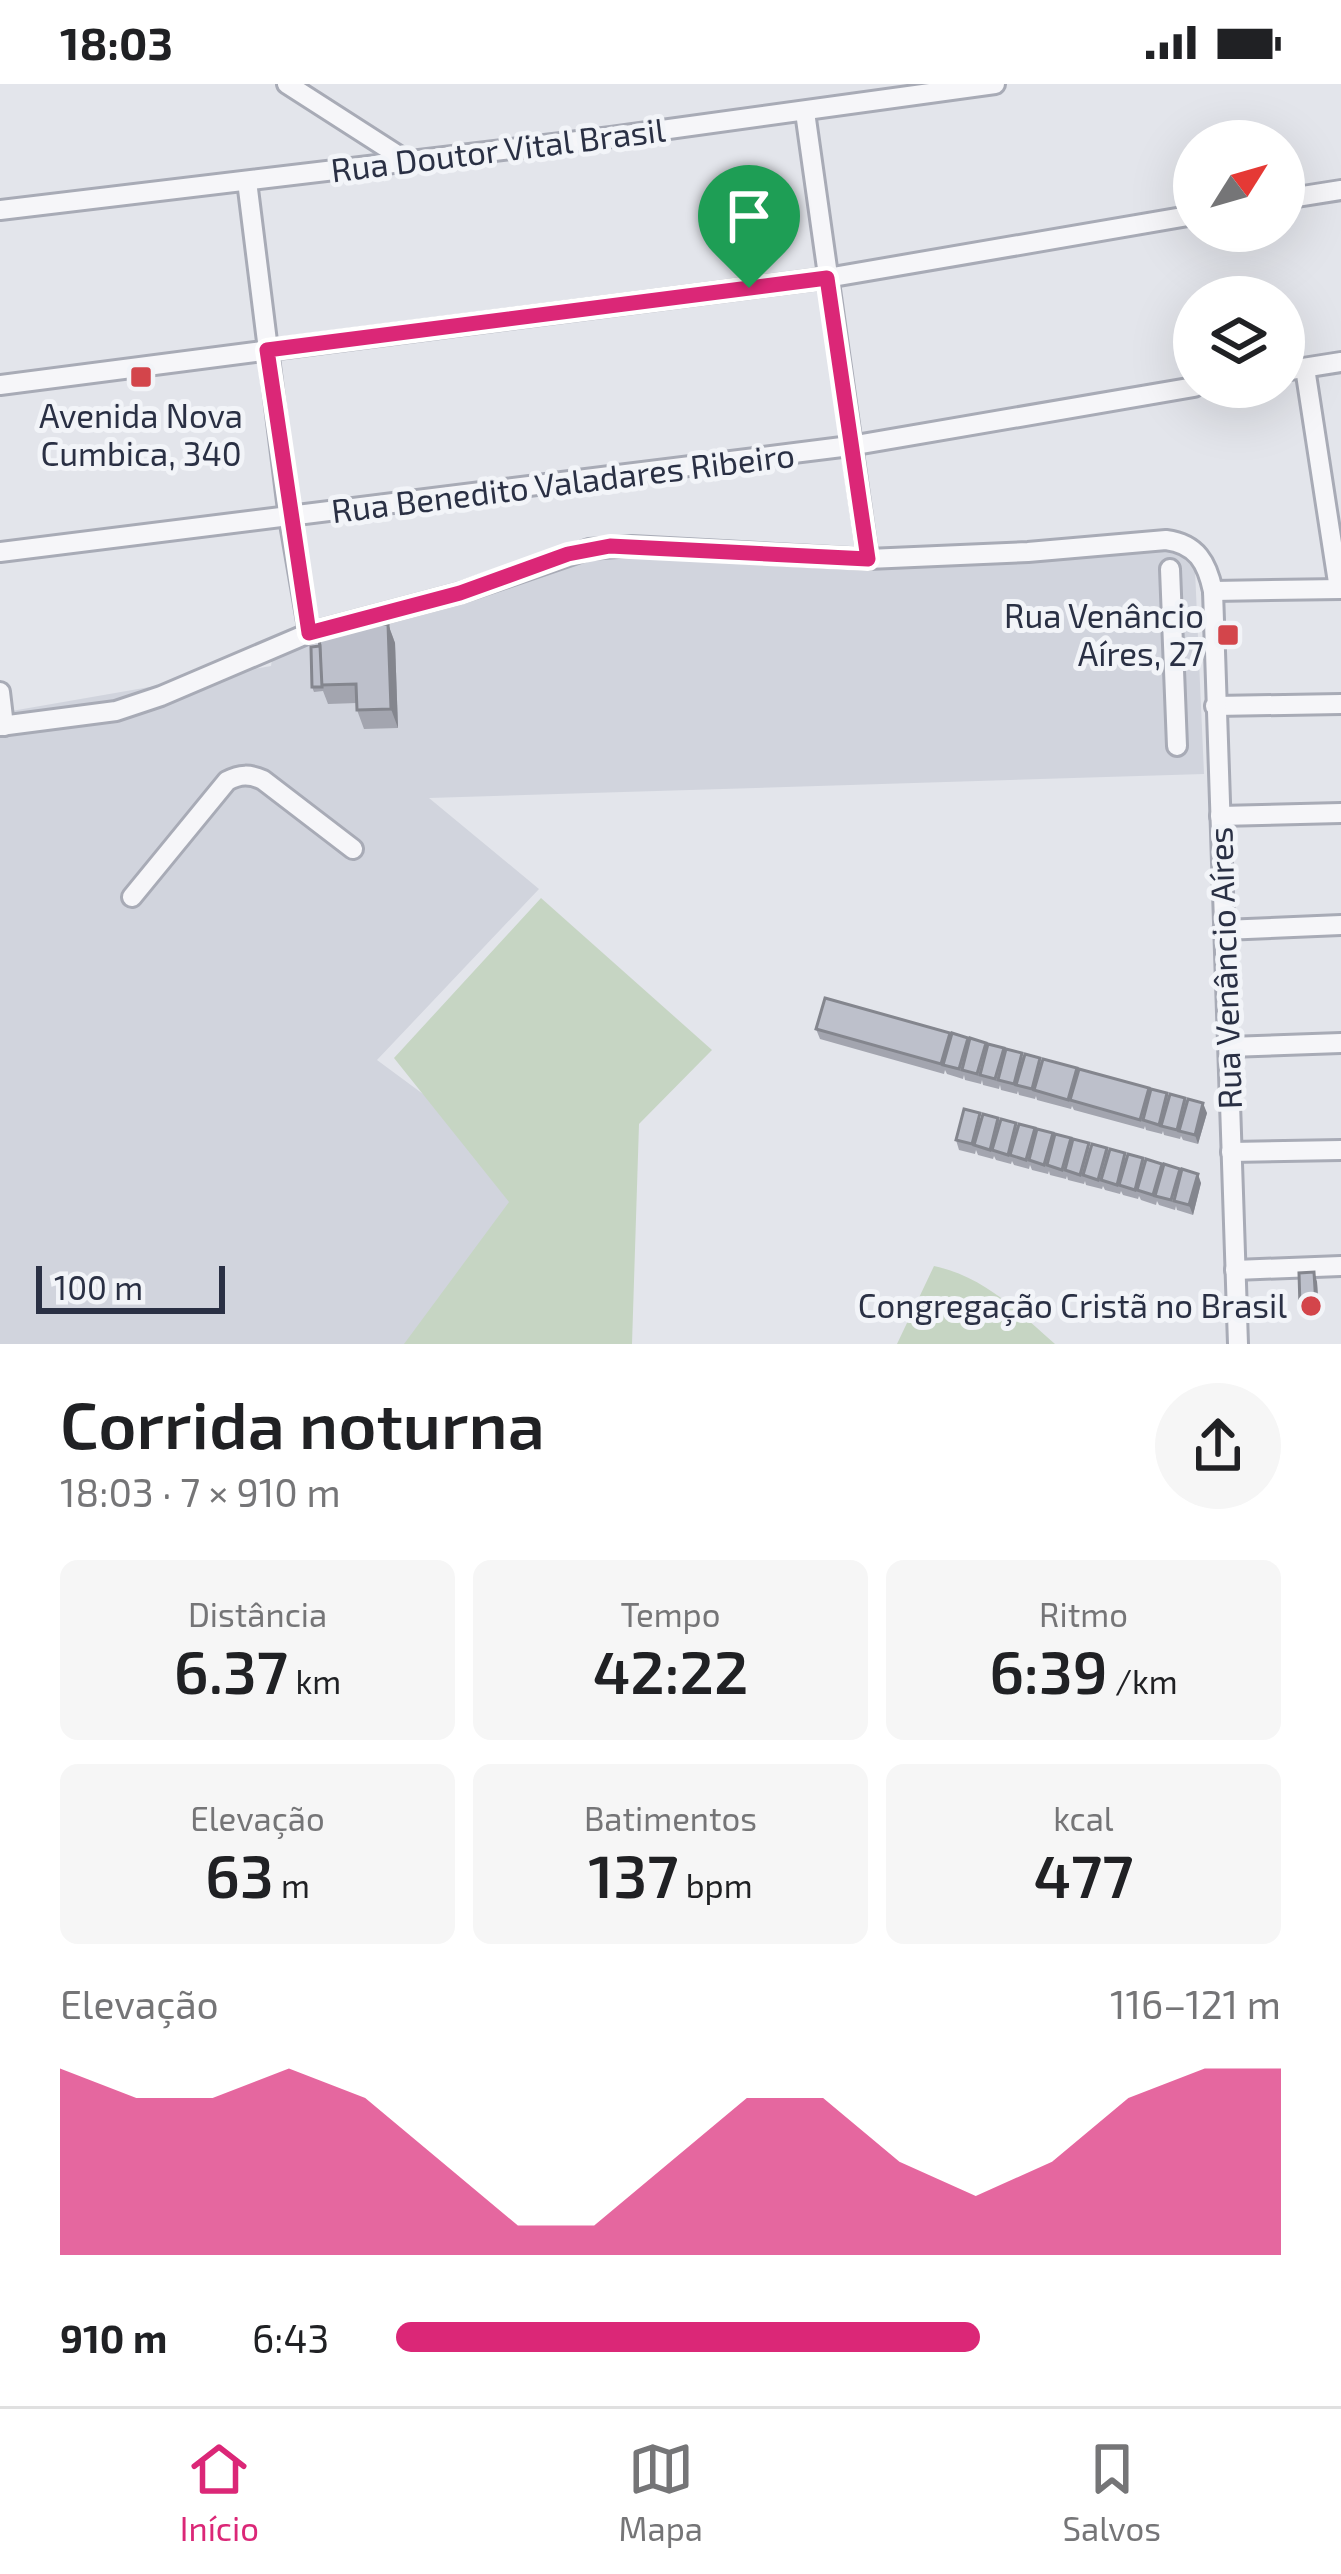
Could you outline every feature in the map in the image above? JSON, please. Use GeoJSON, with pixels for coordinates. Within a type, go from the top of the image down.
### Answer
{"type":"FeatureCollection","features":[{"type":"Feature","properties":{"kind":"street"},"geometry":{"type":"LineString","coordinates":[[286,84],[407,161]]}},
{"type":"Feature","properties":{"kind":"street","name":"Rua Doutor Vital Brasil"},"geometry":{"type":"LineString","coordinates":[[0,210],[805,112],[995,84]]}},
{"type":"Feature","properties":{"kind":"street"},"geometry":{"type":"LineString","coordinates":[[805,112],[868,559]]}},
{"type":"Feature","properties":{"kind":"street"},"geometry":{"type":"LineString","coordinates":[[248,181],[289,518],[309,633]]}},
{"type":"Feature","properties":{"kind":"street"},"geometry":{"type":"LineString","coordinates":[[1305,196],[1341,190]]}},
{"type":"Feature","properties":{"kind":"street"},"geometry":{"type":"LineString","coordinates":[[0,385],[827,278],[1173,219]]}},
{"type":"Feature","properties":{"kind":"street"},"geometry":{"type":"LineString","coordinates":[[0,692],[2,726],[116,711],[309,633],[460,593],[568,554],[610,546],[868,559],[1166,540],[1186,544],[1196,552],[1213,591],[1340,589],[1305,368],[1341,362]]}},
{"type":"Feature","properties":{"kind":"street","name":"Rua Benedito Valadares Ribeiro"},"geometry":{"type":"LineString","coordinates":[[0,552],[850,446],[1173,391]]}},
{"type":"Feature","properties":{"kind":"street"},"geometry":{"type":"LineString","coordinates":[[1170,569],[1177,746]]}},
{"type":"Feature","properties":{"kind":"street","name":"Rua Venâncio Aíres"},"geometry":{"type":"LineString","coordinates":[[1213,591],[1238,1344]]}},
{"type":"Feature","properties":{"kind":"street"},"geometry":{"type":"LineString","coordinates":[[1173,638],[1214,637]]}},
{"type":"Feature","properties":{"kind":"street"},"geometry":{"type":"LineString","coordinates":[[1215,706],[1341,704]]}},
{"type":"Feature","properties":{"kind":"street"},"geometry":{"type":"LineString","coordinates":[[132,897],[236,776],[263,780],[353,849]]}},
{"type":"Feature","properties":{"kind":"street"},"geometry":{"type":"LineString","coordinates":[[1220,816],[1341,814]]}},
{"type":"Feature","properties":{"kind":"street"},"geometry":{"type":"LineString","coordinates":[[1222,930],[1341,926]]}},
{"type":"Feature","properties":{"kind":"street"},"geometry":{"type":"LineString","coordinates":[[1229,1047],[1341,1042]]}},
{"type":"Feature","properties":{"kind":"street"},"geometry":{"type":"LineString","coordinates":[[1232,1152],[1341,1150]]}},
{"type":"Feature","properties":{"kind":"street"},"geometry":{"type":"LineString","coordinates":[[1235,1270],[1341,1266]]}},
{"type":"Feature","properties":{"kind":"shaded area"},"geometry":{"type":"Polygon","coordinates":[[[1176,549],[1195,570],[1204,774],[429,798],[539,889],[377,1060],[546,1185],[464,1344],[0,1344],[0,713],[271,666],[273,652],[593,559],[1176,549]]]}},
{"type":"Feature","properties":{"kind":"green space"},"geometry":{"type":"Polygon","coordinates":[[[541,898],[712,1050],[639,1124],[632,1344],[404,1344],[509,1202],[394,1058],[541,898]]]}},
{"type":"Feature","properties":{"kind":"green space"},"geometry":{"type":"Polygon","coordinates":[[[934,1266],[985,1287],[1055,1344],[897,1344],[934,1266]]]}},
{"type":"Feature","properties":{"kind":"building"},"geometry":{"type":"Polygon","coordinates":[[[388,624],[391,709],[357,710],[356,684],[321,685],[319,626],[388,624]]]}},
{"type":"Feature","properties":{"kind":"building"},"geometry":{"type":"Polygon","coordinates":[[[320,646],[322,687],[312,687],[311,647],[320,646]]]}},
{"type":"Feature","properties":{"kind":"building"},"geometry":{"type":"Polygon","coordinates":[[[825,998],[950,1033],[941,1064],[816,1029],[825,998]]]}},
{"type":"Feature","properties":{"kind":"building"},"geometry":{"type":"Polygon","coordinates":[[[952,1033],[968,1038],[959,1069],[943,1065],[952,1033]]]}},
{"type":"Feature","properties":{"kind":"building"},"geometry":{"type":"Polygon","coordinates":[[[970,1038],[986,1043],[977,1074],[962,1070],[970,1038]]]}},
{"type":"Feature","properties":{"kind":"building"},"geometry":{"type":"Polygon","coordinates":[[[988,1044],[1004,1048],[995,1079],[980,1075],[988,1044]]]}},
{"type":"Feature","properties":{"kind":"building"},"geometry":{"type":"Polygon","coordinates":[[[1006,1049],[1022,1053],[1014,1084],[998,1080],[1006,1049]]]}},
{"type":"Feature","properties":{"kind":"building"},"geometry":{"type":"Polygon","coordinates":[[[1025,1054],[1040,1058],[1032,1089],[1016,1085],[1025,1054]]]}},
{"type":"Feature","properties":{"kind":"building"},"geometry":{"type":"Polygon","coordinates":[[[1043,1059],[1077,1068],[1068,1100],[1034,1090],[1043,1059]]]}},
{"type":"Feature","properties":{"kind":"building"},"geometry":{"type":"Polygon","coordinates":[[[1079,1069],[1149,1088],[1140,1120],[1070,1100],[1079,1069]]]}},
{"type":"Feature","properties":{"kind":"building"},"geometry":{"type":"Polygon","coordinates":[[[1151,1089],[1167,1093],[1159,1125],[1143,1120],[1151,1089]]]}},
{"type":"Feature","properties":{"kind":"building"},"geometry":{"type":"Polygon","coordinates":[[[1170,1094],[1185,1098],[1177,1130],[1161,1126],[1170,1094]]]}},
{"type":"Feature","properties":{"kind":"building"},"geometry":{"type":"Polygon","coordinates":[[[1188,1099],[1203,1103],[1195,1135],[1179,1131],[1188,1099]]]}},
{"type":"Feature","properties":{"kind":"building"},"geometry":{"type":"Polygon","coordinates":[[[964,1109],[980,1113],[972,1144],[956,1140],[964,1109]]]}},
{"type":"Feature","properties":{"kind":"building"},"geometry":{"type":"Polygon","coordinates":[[[983,1114],[998,1118],[990,1150],[974,1145],[983,1114]]]}},
{"type":"Feature","properties":{"kind":"building"},"geometry":{"type":"Polygon","coordinates":[[[1001,1119],[1016,1123],[1008,1155],[992,1150],[1001,1119]]]}},
{"type":"Feature","properties":{"kind":"building"},"geometry":{"type":"Polygon","coordinates":[[[1019,1124],[1035,1128],[1026,1160],[1010,1155],[1019,1124]]]}},
{"type":"Feature","properties":{"kind":"building"},"geometry":{"type":"Polygon","coordinates":[[[1037,1129],[1053,1133],[1044,1165],[1029,1160],[1037,1129]]]}},
{"type":"Feature","properties":{"kind":"building"},"geometry":{"type":"Polygon","coordinates":[[[1055,1134],[1071,1138],[1062,1170],[1047,1165],[1055,1134]]]}},
{"type":"Feature","properties":{"kind":"building"},"geometry":{"type":"Polygon","coordinates":[[[1073,1139],[1089,1143],[1080,1175],[1065,1170],[1073,1139]]]}},
{"type":"Feature","properties":{"kind":"building"},"geometry":{"type":"Polygon","coordinates":[[[1092,1144],[1107,1148],[1098,1180],[1083,1175],[1092,1144]]]}},
{"type":"Feature","properties":{"kind":"building"},"geometry":{"type":"Polygon","coordinates":[[[1110,1149],[1125,1153],[1117,1185],[1101,1180],[1110,1149]]]}},
{"type":"Feature","properties":{"kind":"building"},"geometry":{"type":"Polygon","coordinates":[[[1128,1154],[1143,1158],[1135,1190],[1119,1185],[1128,1154]]]}},
{"type":"Feature","properties":{"kind":"building"},"geometry":{"type":"Polygon","coordinates":[[[1146,1159],[1162,1164],[1153,1195],[1137,1190],[1146,1159]]]}},
{"type":"Feature","properties":{"kind":"building"},"geometry":{"type":"Polygon","coordinates":[[[1164,1164],[1180,1169],[1171,1200],[1155,1196],[1164,1164]]]}},
{"type":"Feature","properties":{"kind":"building"},"geometry":{"type":"Polygon","coordinates":[[[1182,1169],[1198,1174],[1189,1205],[1174,1201],[1182,1169]]]}},
{"type":"Feature","properties":{"kind":"building"},"geometry":{"type":"Polygon","coordinates":[[[1314,1272],[1316,1306],[1300,1306],[1299,1273],[1314,1272]]]}},
{"type":"Feature","properties":{"kind":"place","name":"Avenida Nova Cumbica, 340"},"geometry":{"type":"Point","coordinates":[141,377]}},
{"type":"Feature","properties":{"kind":"place","name":"Rua Venâncio Aíres, 27"},"geometry":{"type":"Point","coordinates":[1228,635]}},
{"type":"Feature","properties":{"kind":"place","name":"Congregação Cristã no Brasil"},"geometry":{"type":"Point","coordinates":[1311,1306]}},
{"type":"Feature","properties":{"kind":"route"},"geometry":{"type":"LineString","coordinates":[[827,278],[868,559],[610,546],[568,554],[460,593],[309,633],[267,350],[749,288],[827,278]]}}]}
